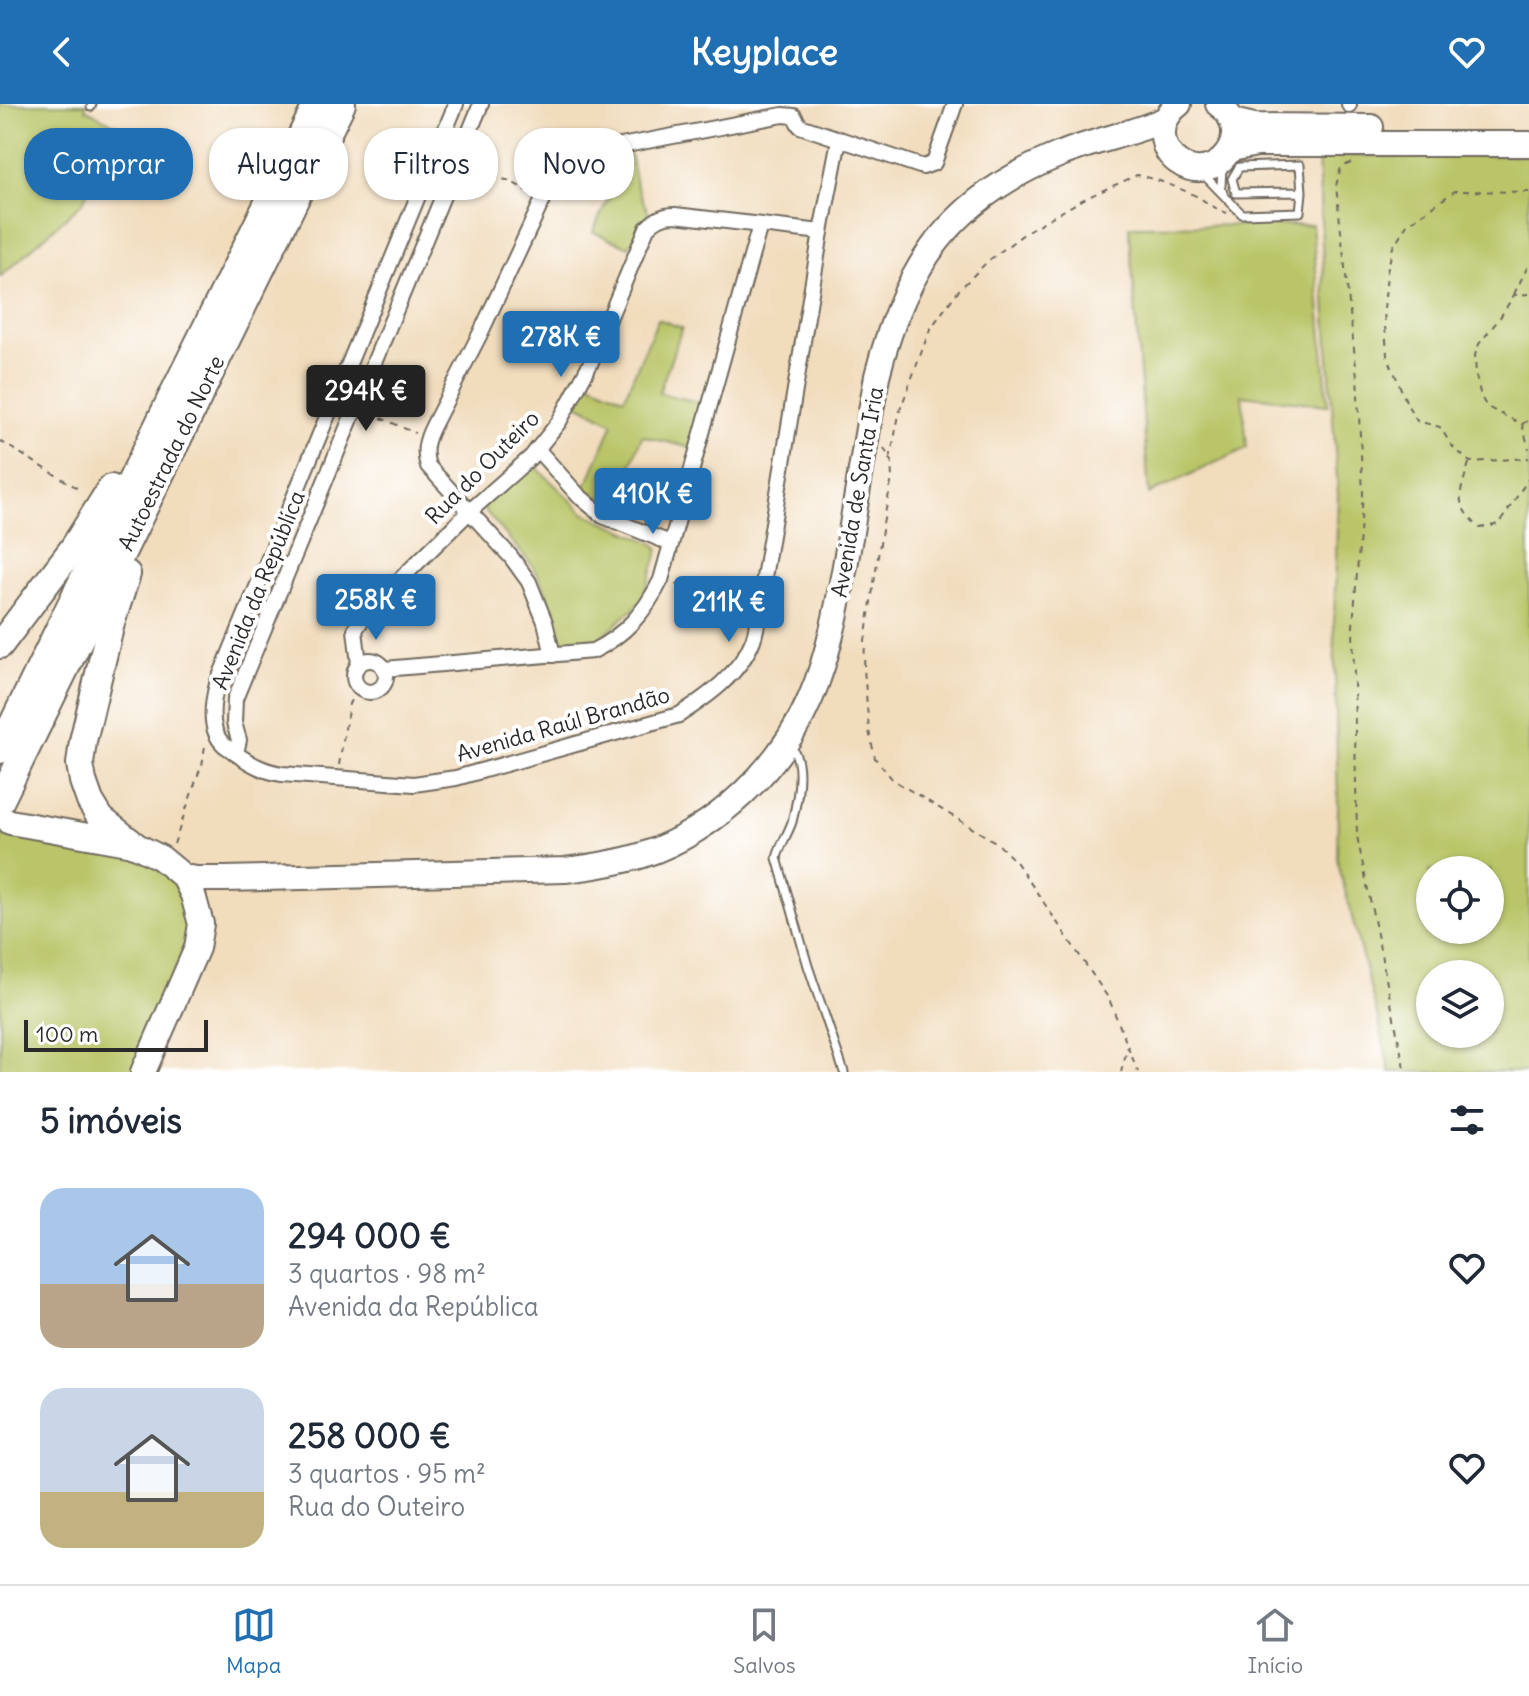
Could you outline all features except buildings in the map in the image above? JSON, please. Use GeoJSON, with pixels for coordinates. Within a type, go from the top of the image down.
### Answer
{"type":"FeatureCollection","features":[{"type":"Feature","properties":{"kind":"highway","name":"Autoestrada do Norte"},"geometry":{"type":"LineString","coordinates":[[0,750],[317,104]]}},
{"type":"Feature","properties":{"kind":"highway","name":"Autoestrada do Norte"},"geometry":{"type":"LineString","coordinates":[[5,812],[172,452],[342,104]]}},
{"type":"Feature","properties":{"kind":"highway"},"geometry":{"type":"LineString","coordinates":[[0,645],[74,547],[111,487],[149,413],[179,382]]}},
{"type":"Feature","properties":{"kind":"highway"},"geometry":{"type":"LineString","coordinates":[[133,844],[101,819],[90,801],[80,764],[122,586],[153,511],[172,452]]}},
{"type":"Feature","properties":{"kind":"main road"},"geometry":{"type":"LineString","coordinates":[[1225,110],[1254,126],[1529,129]]}},
{"type":"Feature","properties":{"kind":"main road"},"geometry":{"type":"LineString","coordinates":[[1225,110],[1234,135],[1227,154]]}},
{"type":"Feature","properties":{"kind":"main road"},"geometry":{"type":"LineString","coordinates":[[1173,111],[1163,132],[1165,146],[1172,158],[1183,166],[1197,169],[1211,167],[1227,154],[1257,144],[1529,144]]}},
{"type":"Feature","properties":{"kind":"main road","name":"Avenida de Santa Iria"},"geometry":{"type":"LineString","coordinates":[[184,877],[530,872],[602,865],[642,855],[678,840],[713,818],[775,759],[811,696],[839,600],[885,343],[915,273],[937,240],[963,212],[993,188],[1028,167],[1065,152],[1144,128],[1173,111]]}},
{"type":"Feature","properties":{"kind":"main road","name":"Avenida de Santa Iria"},"geometry":{"type":"LineString","coordinates":[[1097,143],[1122,140],[1165,146]]}},
{"type":"Feature","properties":{"kind":"main road"},"geometry":{"type":"LineString","coordinates":[[5,812],[133,844],[161,858],[184,877],[201,924]]}},
{"type":"Feature","properties":{"kind":"main road"},"geometry":{"type":"LineString","coordinates":[[143,1072],[197,948],[207,906],[228,888],[250,877]]}},
{"type":"Feature","properties":{"kind":"street","name":"Avenida da República"},"geometry":{"type":"LineString","coordinates":[[216,733],[212,703],[217,684],[456,104]]}},
{"type":"Feature","properties":{"kind":"street","name":"Avenida da República"},"geometry":{"type":"LineString","coordinates":[[471,128],[481,104]]}},
{"type":"Feature","properties":{"kind":"street"},"geometry":{"type":"LineString","coordinates":[[553,655],[545,622],[529,582],[511,557],[428,466],[425,456],[427,438],[487,321],[559,165],[574,155],[783,115],[795,110],[800,126],[923,167],[934,163],[955,104]]}},
{"type":"Feature","properties":{"kind":"street","name":"Avenida Raúl Brandão"},"geometry":{"type":"LineString","coordinates":[[236,753],[247,763],[267,771],[414,784],[456,778],[679,715],[736,669],[753,640],[839,140]]}},
{"type":"Feature","properties":{"kind":"street","name":"Avenida da República"},"geometry":{"type":"LineString","coordinates":[[236,753],[239,740],[234,723],[235,699],[442,200]]}},
{"type":"Feature","properties":{"kind":"street","name":"Rua do Outeiro"},"geometry":{"type":"LineString","coordinates":[[359,664],[355,630],[367,612],[537,449],[559,422],[590,364],[647,228],[654,221],[665,215],[675,215],[821,232]]}},
{"type":"Feature","properties":{"kind":"street"},"geometry":{"type":"LineString","coordinates":[[384,669],[593,651],[613,641],[643,611],[661,580],[760,225]]}},
{"type":"Feature","properties":{"kind":"street"},"geometry":{"type":"LineString","coordinates":[[347,370],[368,379]]}},
{"type":"Feature","properties":{"kind":"street"},"geometry":{"type":"LineString","coordinates":[[537,449],[578,495],[603,516],[670,543]]}},
{"type":"Feature","properties":{"kind":"street"},"geometry":{"type":"LineString","coordinates":[[364,661],[375,661],[384,669],[383,684],[377,690],[366,692],[355,682],[354,673],[364,661]]}},
{"type":"Feature","properties":{"kind":"street"},"geometry":{"type":"LineString","coordinates":[[216,733],[223,745],[236,753]]}},
{"type":"Feature","properties":{"kind":"lane"},"geometry":{"type":"LineString","coordinates":[[1225,199],[1221,187],[1227,154]]}},
{"type":"Feature","properties":{"kind":"lane"},"geometry":{"type":"LineString","coordinates":[[1197,169],[1242,214],[1300,212],[1302,192],[1300,165],[1239,167],[1232,179],[1236,193],[1302,192]]}},
{"type":"Feature","properties":{"kind":"lane"},"geometry":{"type":"LineString","coordinates":[[786,742],[795,749],[799,783],[791,824],[777,858],[808,966],[844,1072]]}},
{"type":"Feature","properties":{"kind":"path"},"geometry":{"type":"LineString","coordinates":[[1358,160],[1341,167],[1336,186],[1357,376],[1363,494],[1353,626],[1357,836],[1405,1072]]}},
{"type":"Feature","properties":{"kind":"path"},"geometry":{"type":"LineString","coordinates":[[1138,1072],[1109,999],[1017,863],[997,843],[893,780],[875,758],[868,715],[865,641],[900,410],[930,329],[958,291],[1017,238],[1066,208],[1137,175],[1149,176],[1195,195],[1214,209],[1230,214],[1239,212]]}},
{"type":"Feature","properties":{"kind":"path"},"geometry":{"type":"LineString","coordinates":[[498,178],[525,188],[541,202]]}},
{"type":"Feature","properties":{"kind":"path"},"geometry":{"type":"LineString","coordinates":[[1529,192],[1455,191],[1407,224],[1393,247],[1387,272],[1384,310],[1387,355],[1417,421],[1440,427],[1452,446],[1470,462],[1529,458]]}},
{"type":"Feature","properties":{"kind":"path"},"geometry":{"type":"LineString","coordinates":[[1529,264],[1514,295],[1479,344],[1475,355],[1481,397],[1487,407],[1522,424],[1529,449]]}},
{"type":"Feature","properties":{"kind":"path"},"geometry":{"type":"LineString","coordinates":[[1514,295],[1529,294]]}},
{"type":"Feature","properties":{"kind":"path"},"geometry":{"type":"LineString","coordinates":[[356,407],[427,438]]}},
{"type":"Feature","properties":{"kind":"path"},"geometry":{"type":"LineString","coordinates":[[1522,424],[1529,420]]}},
{"type":"Feature","properties":{"kind":"path"},"geometry":{"type":"LineString","coordinates":[[866,437],[884,448],[890,460]]}},
{"type":"Feature","properties":{"kind":"path"},"geometry":{"type":"LineString","coordinates":[[0,441],[79,489]]}},
{"type":"Feature","properties":{"kind":"path"},"geometry":{"type":"LineString","coordinates":[[1470,462],[1459,495],[1465,515],[1480,528],[1499,524],[1529,478]]}},
{"type":"Feature","properties":{"kind":"path"},"geometry":{"type":"LineString","coordinates":[[661,580],[707,591],[761,596]]}},
{"type":"Feature","properties":{"kind":"path"},"geometry":{"type":"LineString","coordinates":[[337,778],[349,704],[358,686]]}},
{"type":"Feature","properties":{"kind":"path"},"geometry":{"type":"LineString","coordinates":[[161,858],[173,848],[188,798],[201,769],[204,747],[216,733]]}},
{"type":"Feature","properties":{"kind":"path"},"geometry":{"type":"LineString","coordinates":[[1121,1072],[1129,1046]]}},
{"type":"Feature","properties":{"kind":"green space"},"geometry":{"type":"Polygon","coordinates":[[[0,104],[87,104],[85,109],[117,128],[24,128],[24,200],[84,200],[0,277],[0,104]]]}},
{"type":"Feature","properties":{"kind":"green space"},"geometry":{"type":"Polygon","coordinates":[[[1529,155],[1529,1072],[1390,1072],[1337,859],[1334,622],[1338,495],[1318,156],[1529,155]]]}},
{"type":"Feature","properties":{"kind":"green space"},"geometry":{"type":"Polygon","coordinates":[[[634,174],[649,214],[629,247],[593,232],[607,200],[634,200],[634,174]]]}},
{"type":"Feature","properties":{"kind":"green space"},"geometry":{"type":"Polygon","coordinates":[[[1312,225],[1328,405],[1242,395],[1247,448],[1149,494],[1129,226],[1312,225]]]}},
{"type":"Feature","properties":{"kind":"green space"},"geometry":{"type":"Polygon","coordinates":[[[658,319],[682,328],[659,393],[703,403],[692,448],[642,436],[614,510],[583,488],[613,423],[574,402],[586,381],[624,398],[658,319]]]}},
{"type":"Feature","properties":{"kind":"green space"},"geometry":{"type":"Polygon","coordinates":[[[532,463],[584,513],[653,543],[659,549],[642,601],[598,640],[560,644],[544,587],[533,566],[480,505],[532,463]]]}},
{"type":"Feature","properties":{"kind":"green space"},"geometry":{"type":"Polygon","coordinates":[[[7,828],[131,851],[176,881],[192,928],[137,1072],[0,1072],[0,842],[7,828]]]}}]}
